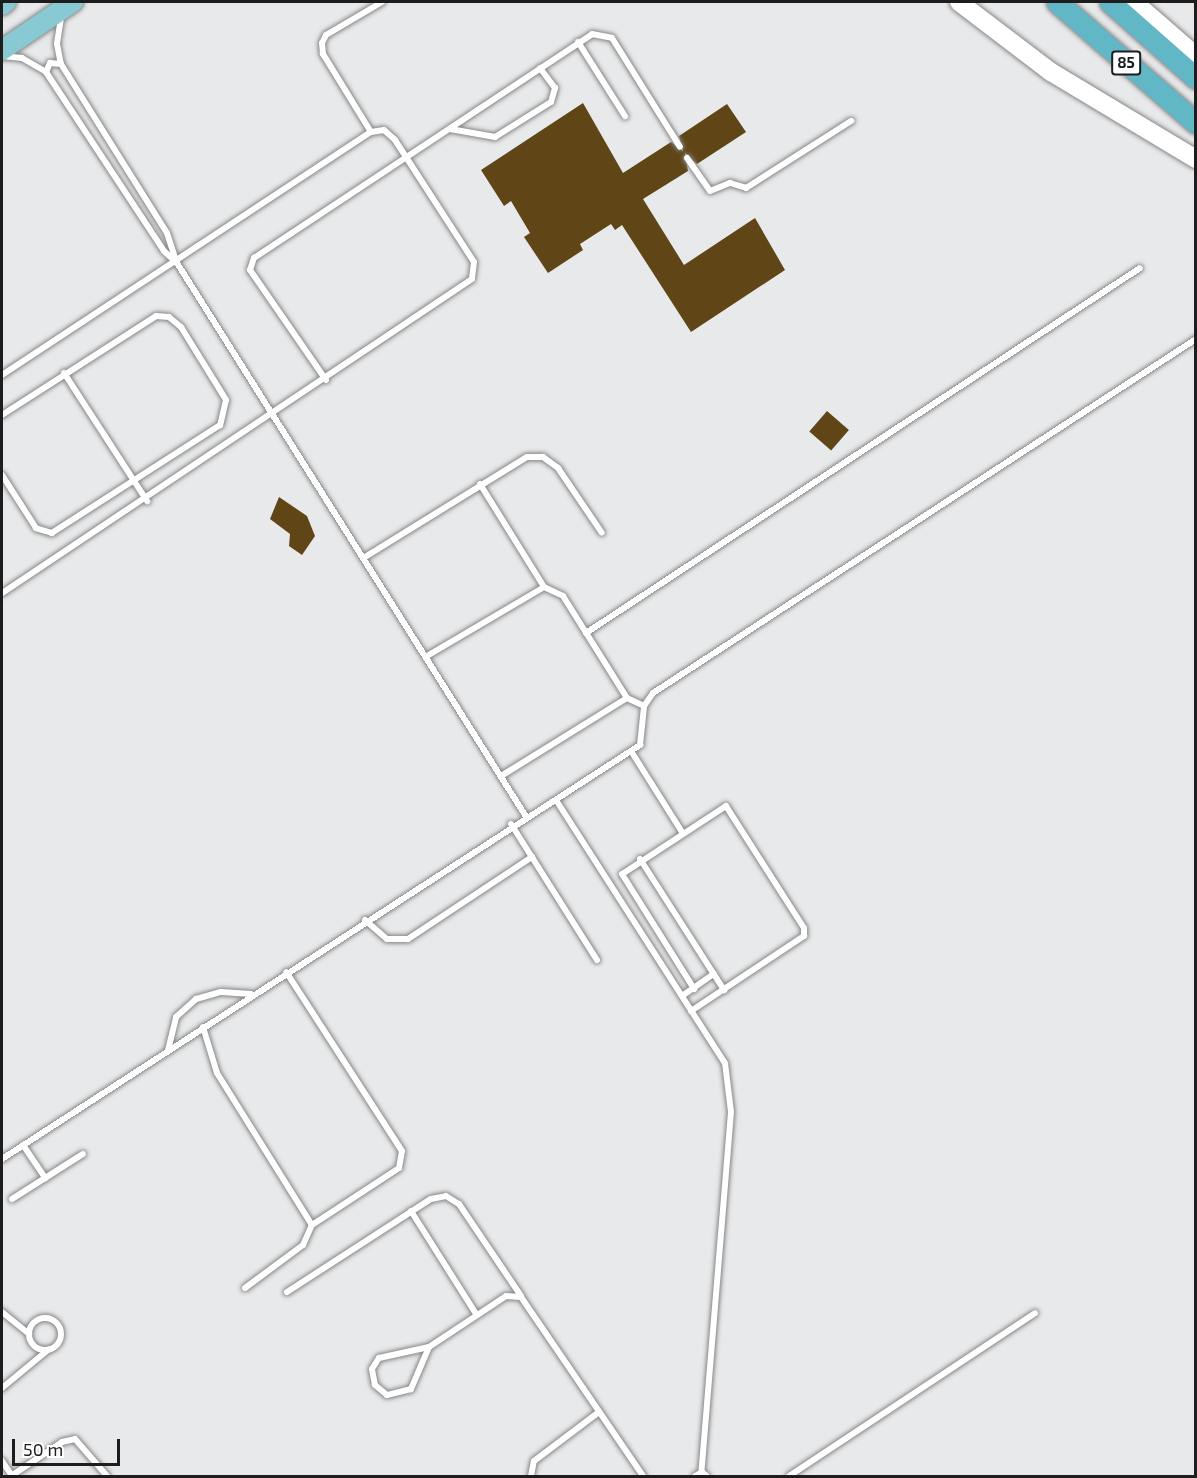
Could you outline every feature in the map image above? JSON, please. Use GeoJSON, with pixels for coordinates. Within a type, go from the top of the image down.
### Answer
{"type":"FeatureCollection","features":[{"type":"Feature","properties":{"kind":"highway","name":"85"},"geometry":{"type":"LineString","coordinates":[[1057,2],[1196,123]]}},
{"type":"Feature","properties":{"kind":"highway","name":"85"},"geometry":{"type":"LineString","coordinates":[[1110,2],[1196,78]]}},
{"type":"Feature","properties":{"kind":"main road"},"geometry":{"type":"LineString","coordinates":[[2,5],[6,2]]}},
{"type":"Feature","properties":{"kind":"main road"},"geometry":{"type":"LineString","coordinates":[[959,2],[1051,72],[1196,159]]}},
{"type":"Feature","properties":{"kind":"main road"},"geometry":{"type":"LineString","coordinates":[[1134,2],[1196,56]]}},
{"type":"Feature","properties":{"kind":"main road"},"geometry":{"type":"LineString","coordinates":[[2,50],[69,4]]}},
{"type":"Feature","properties":{"kind":"lane"},"geometry":{"type":"LineString","coordinates":[[371,132],[323,54],[322,43],[326,35],[382,2]]}},
{"type":"Feature","properties":{"kind":"lane"},"geometry":{"type":"LineString","coordinates":[[69,4],[57,34],[61,64],[167,233],[177,263]]}},
{"type":"Feature","properties":{"kind":"lane"},"geometry":{"type":"LineString","coordinates":[[326,380],[250,263],[578,42],[597,32],[612,38],[680,147]]}},
{"type":"Feature","properties":{"kind":"lane"},"geometry":{"type":"LineString","coordinates":[[578,42],[625,116]]}},
{"type":"Feature","properties":{"kind":"lane"},"geometry":{"type":"LineString","coordinates":[[2,56],[22,58],[46,72],[164,251],[177,263],[276,414],[525,815]]}},
{"type":"Feature","properties":{"kind":"lane"},"geometry":{"type":"LineString","coordinates":[[46,72],[50,63],[61,64]]}},
{"type":"Feature","properties":{"kind":"lane"},"geometry":{"type":"LineString","coordinates":[[450,129],[495,137],[551,102],[555,88],[540,68]]}},
{"type":"Feature","properties":{"kind":"lane"},"geometry":{"type":"LineString","coordinates":[[687,158],[710,191],[730,183],[746,189],[851,121]]}},
{"type":"Feature","properties":{"kind":"lane"},"geometry":{"type":"LineString","coordinates":[[2,375],[177,263],[371,132],[384,130],[406,157],[475,272],[472,279],[276,414],[147,501],[2,593]]}},
{"type":"Feature","properties":{"kind":"lane"},"geometry":{"type":"LineString","coordinates":[[95,147],[108,138]]}},
{"type":"Feature","properties":{"kind":"lane"},"geometry":{"type":"LineString","coordinates":[[586,633],[1140,267]]}},
{"type":"Feature","properties":{"kind":"lane"},"geometry":{"type":"LineString","coordinates":[[2,415],[64,373],[156,316],[169,317],[181,327],[226,400],[225,412],[220,425],[135,480],[44,534],[2,475]]}},
{"type":"Feature","properties":{"kind":"lane"},"geometry":{"type":"LineString","coordinates":[[2,1159],[511,824],[556,800],[640,746],[644,706],[653,693],[1196,339]]}},
{"type":"Feature","properties":{"kind":"lane"},"geometry":{"type":"LineString","coordinates":[[64,373],[147,501]]}},
{"type":"Feature","properties":{"kind":"lane"},"geometry":{"type":"LineString","coordinates":[[365,557],[480,484],[528,457],[543,457],[558,468],[602,533]]}},
{"type":"Feature","properties":{"kind":"lane"},"geometry":{"type":"LineString","coordinates":[[480,484],[544,587],[563,596],[627,698],[644,706]]}},
{"type":"Feature","properties":{"kind":"lane"},"geometry":{"type":"LineString","coordinates":[[427,656],[544,587]]}},
{"type":"Feature","properties":{"kind":"lane"},"geometry":{"type":"LineString","coordinates":[[501,776],[627,698]]}},
{"type":"Feature","properties":{"kind":"lane"},"geometry":{"type":"LineString","coordinates":[[631,751],[682,832]]}},
{"type":"Feature","properties":{"kind":"lane"},"geometry":{"type":"LineString","coordinates":[[556,800],[724,1063],[730,1112],[704,1475],[695,1476]]}},
{"type":"Feature","properties":{"kind":"lane"},"geometry":{"type":"LineString","coordinates":[[691,1011],[800,942],[804,928],[733,812],[717,809],[626,868],[623,880],[694,988]]}},
{"type":"Feature","properties":{"kind":"lane"},"geometry":{"type":"LineString","coordinates":[[511,824],[597,960]]}},
{"type":"Feature","properties":{"kind":"lane"},"geometry":{"type":"LineString","coordinates":[[365,920],[387,939],[408,939],[532,857]]}},
{"type":"Feature","properties":{"kind":"lane"},"geometry":{"type":"LineString","coordinates":[[640,859],[724,990]]}},
{"type":"Feature","properties":{"kind":"lane"},"geometry":{"type":"LineString","coordinates":[[245,1288],[303,1245],[312,1225],[399,1168],[402,1151],[286,972]]}},
{"type":"Feature","properties":{"kind":"lane"},"geometry":{"type":"LineString","coordinates":[[682,996],[714,974]]}},
{"type":"Feature","properties":{"kind":"lane"},"geometry":{"type":"LineString","coordinates":[[168,1050],[177,1017],[195,999],[221,992],[252,994]]}},
{"type":"Feature","properties":{"kind":"lane"},"geometry":{"type":"LineString","coordinates":[[203,1027],[218,1073],[312,1225]]}},
{"type":"Feature","properties":{"kind":"lane"},"geometry":{"type":"LineString","coordinates":[[23,1145],[45,1178]]}},
{"type":"Feature","properties":{"kind":"lane"},"geometry":{"type":"LineString","coordinates":[[12,1199],[83,1154]]}},
{"type":"Feature","properties":{"kind":"lane"},"geometry":{"type":"LineString","coordinates":[[287,1292],[411,1211],[438,1196],[453,1198],[643,1476]]}},
{"type":"Feature","properties":{"kind":"lane"},"geometry":{"type":"LineString","coordinates":[[411,1211],[477,1314]]}},
{"type":"Feature","properties":{"kind":"lane"},"geometry":{"type":"LineString","coordinates":[[429,1347],[411,1389],[387,1395],[375,1385],[372,1369],[380,1358],[429,1347],[506,1296],[521,1297]]}},
{"type":"Feature","properties":{"kind":"lane"},"geometry":{"type":"LineString","coordinates":[[2,1312],[29,1334],[35,1346],[48,1350]]}},
{"type":"Feature","properties":{"kind":"lane"},"geometry":{"type":"LineString","coordinates":[[789,1476],[1035,1313]]}},
{"type":"Feature","properties":{"kind":"lane"},"geometry":{"type":"LineString","coordinates":[[2,1388],[48,1350],[62,1335],[56,1322],[42,1318],[29,1334]]}},
{"type":"Feature","properties":{"kind":"lane"},"geometry":{"type":"LineString","coordinates":[[531,1476],[534,1461],[599,1412]]}},
{"type":"Feature","properties":{"kind":"lane"},"geometry":{"type":"LineString","coordinates":[[2,1461],[12,1476],[62,1442],[75,1439],[86,1446],[107,1476]]}},
{"type":"Feature","properties":{"kind":"building"},"geometry":{"type":"Polygon","coordinates":[[[583,103],[623,173],[671,142],[683,151],[679,136],[727,104],[746,132],[697,164],[685,153],[688,171],[643,199],[684,265],[755,218],[785,270],[691,332],[622,225],[615,230],[611,224],[580,244],[583,250],[548,273],[524,237],[530,233],[511,201],[504,206],[481,170],[583,103]]]}},
{"type":"Feature","properties":{"kind":"building"},"geometry":{"type":"Polygon","coordinates":[[[827,411],[849,430],[831,450],[809,431],[827,411]]]}},
{"type":"Feature","properties":{"kind":"building"},"geometry":{"type":"Polygon","coordinates":[[[279,497],[307,516],[315,536],[302,555],[289,546],[290,534],[270,519],[279,497]]]}}]}
